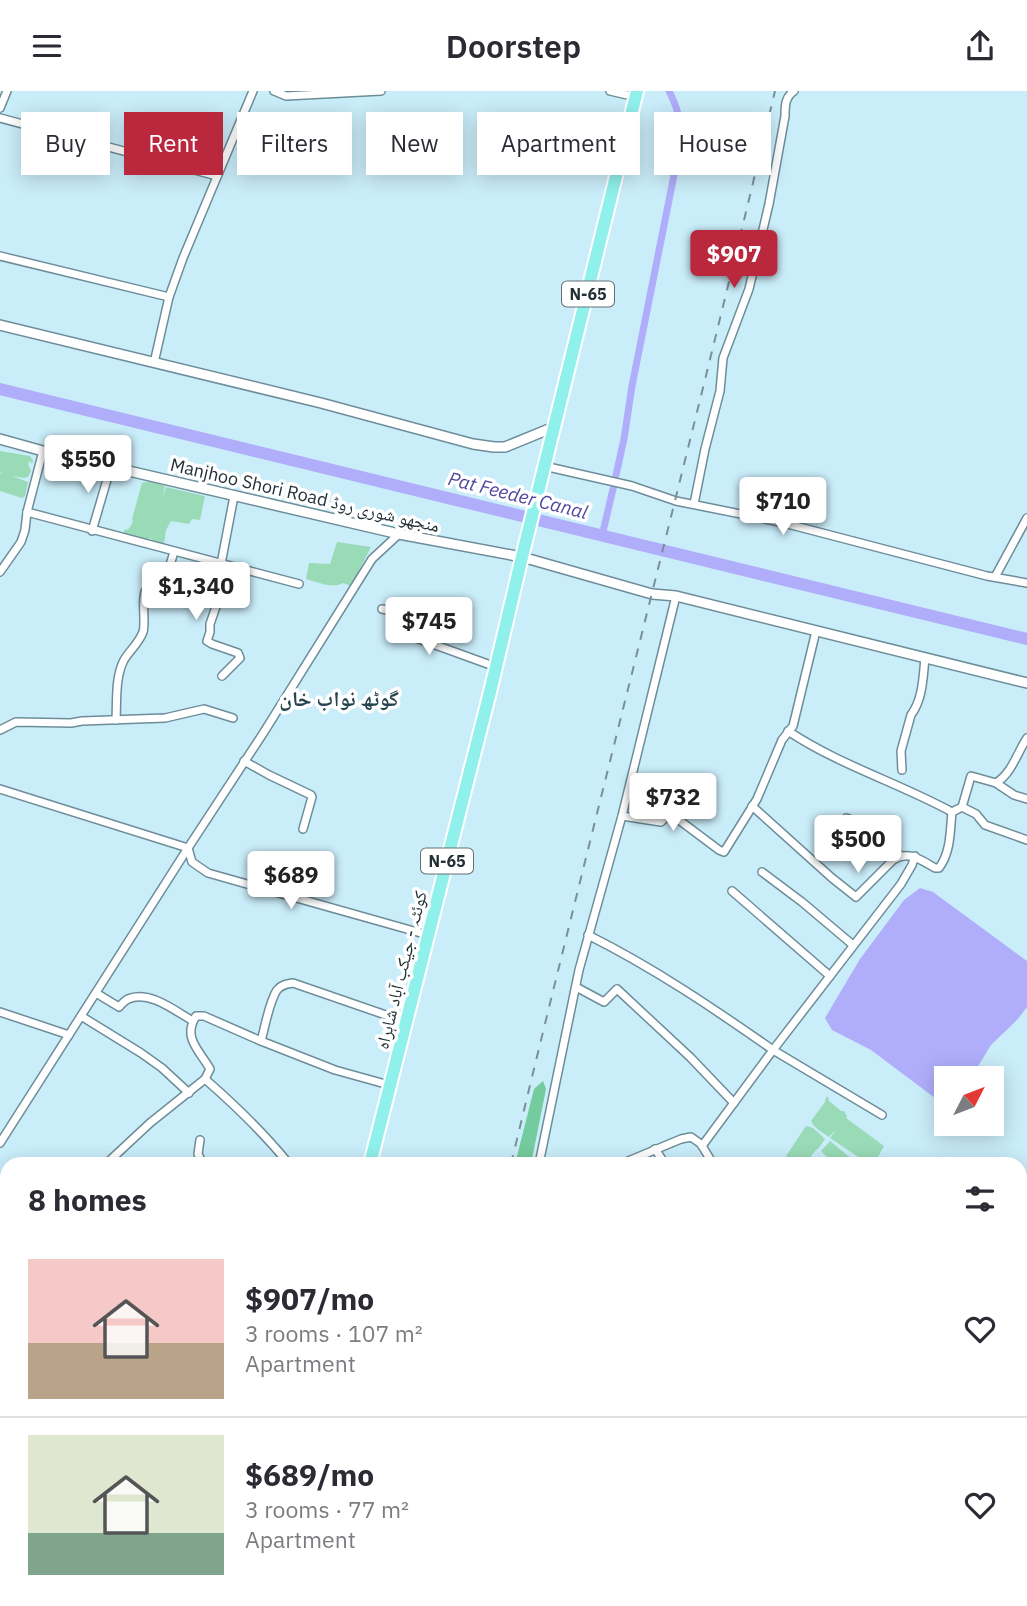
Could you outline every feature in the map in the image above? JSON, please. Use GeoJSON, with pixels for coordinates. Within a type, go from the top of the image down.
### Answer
{"type":"FeatureCollection","features":[{"type":"Feature","properties":{"kind":"highway","name":"کوئٹہ - جیکب آباد شاہراہ"},"geometry":{"type":"LineString","coordinates":[[372,1157],[496,667],[636,94]]}},
{"type":"Feature","properties":{"kind":"street"},"geometry":{"type":"LineString","coordinates":[[0,108],[7,91]]}},
{"type":"Feature","properties":{"kind":"street"},"geometry":{"type":"LineString","coordinates":[[154,363],[169,297],[183,258],[253,91]]}},
{"type":"Feature","properties":{"kind":"street"},"geometry":{"type":"LineString","coordinates":[[274,91],[286,96],[381,91]]}},
{"type":"Feature","properties":{"kind":"street"},"geometry":{"type":"LineString","coordinates":[[610,91],[636,94]]}},
{"type":"Feature","properties":{"kind":"street"},"geometry":{"type":"LineString","coordinates":[[694,504],[720,391],[723,358],[749,289],[769,204],[785,104],[794,91]]}},
{"type":"Feature","properties":{"kind":"street"},"geometry":{"type":"LineString","coordinates":[[0,118],[217,176]]}},
{"type":"Feature","properties":{"kind":"street"},"geometry":{"type":"LineString","coordinates":[[0,256],[169,297]]}},
{"type":"Feature","properties":{"kind":"street"},"geometry":{"type":"LineString","coordinates":[[0,325],[321,403],[473,444],[505,447],[554,427]]}},
{"type":"Feature","properties":{"kind":"street","name":"Manjhoo Shori Road منجھو شوری روڈ"},"geometry":{"type":"LineString","coordinates":[[0,439],[400,534],[522,557],[652,594],[676,596],[1027,684]]}},
{"type":"Feature","properties":{"kind":"street"},"geometry":{"type":"LineString","coordinates":[[0,572],[21,542],[43,451]]}},
{"type":"Feature","properties":{"kind":"street"},"geometry":{"type":"LineString","coordinates":[[92,531],[111,466]]}},
{"type":"Feature","properties":{"kind":"street"},"geometry":{"type":"LineString","coordinates":[[544,466],[632,486],[676,501],[780,522],[1027,583]]}},
{"type":"Feature","properties":{"kind":"street"},"geometry":{"type":"LineString","coordinates":[[222,676],[240,658],[238,653],[207,641],[219,598],[234,496]]}},
{"type":"Feature","properties":{"kind":"street"},"geometry":{"type":"LineString","coordinates":[[27,512],[299,584]]}},
{"type":"Feature","properties":{"kind":"street"},"geometry":{"type":"LineString","coordinates":[[995,577],[1027,518]]}},
{"type":"Feature","properties":{"kind":"street"},"geometry":{"type":"LineString","coordinates":[[0,1143],[372,559],[400,534]]}},
{"type":"Feature","properties":{"kind":"street"},"geometry":{"type":"LineString","coordinates":[[116,720],[120,673],[124,660],[144,629],[142,613],[145,591],[164,577],[174,552]]}},
{"type":"Feature","properties":{"kind":"street"},"geometry":{"type":"LineString","coordinates":[[540,1157],[588,935],[622,816],[676,596]]}},
{"type":"Feature","properties":{"kind":"street"},"geometry":{"type":"LineString","coordinates":[[382,609],[411,615],[411,631],[416,638],[496,667]]}},
{"type":"Feature","properties":{"kind":"street"},"geometry":{"type":"LineString","coordinates":[[622,816],[661,822],[667,816],[672,817],[724,852],[761,792],[782,740],[793,726],[816,631]]}},
{"type":"Feature","properties":{"kind":"street"},"geometry":{"type":"LineString","coordinates":[[902,770],[901,751],[921,692],[925,658]]}},
{"type":"Feature","properties":{"kind":"street"},"geometry":{"type":"LineString","coordinates":[[0,730],[16,722],[71,723],[165,718],[204,709],[233,718]]}},
{"type":"Feature","properties":{"kind":"street"},"geometry":{"type":"LineString","coordinates":[[788,731],[951,812]]}},
{"type":"Feature","properties":{"kind":"street"},"geometry":{"type":"LineString","coordinates":[[996,783],[1014,763],[1027,738]]}},
{"type":"Feature","properties":{"kind":"street"},"geometry":{"type":"LineString","coordinates":[[244,761],[311,795],[303,829]]}},
{"type":"Feature","properties":{"kind":"street"},"geometry":{"type":"LineString","coordinates":[[951,812],[962,807],[971,776],[996,783],[1014,795],[1027,799]]}},
{"type":"Feature","properties":{"kind":"street"},"geometry":{"type":"LineString","coordinates":[[0,789],[187,848]]}},
{"type":"Feature","properties":{"kind":"street"},"geometry":{"type":"LineString","coordinates":[[752,806],[856,897],[900,855]]}},
{"type":"Feature","properties":{"kind":"street"},"geometry":{"type":"LineString","coordinates":[[962,807],[976,814],[985,825],[1027,840]]}},
{"type":"Feature","properties":{"kind":"street"},"geometry":{"type":"LineString","coordinates":[[846,818],[863,824],[900,855],[915,856],[935,869],[939,868],[946,856],[951,812]]}},
{"type":"Feature","properties":{"kind":"street"},"geometry":{"type":"LineString","coordinates":[[187,848],[192,862],[208,873],[428,935]]}},
{"type":"Feature","properties":{"kind":"street"},"geometry":{"type":"LineString","coordinates":[[702,1146],[901,884],[915,856]]}},
{"type":"Feature","properties":{"kind":"street"},"geometry":{"type":"LineString","coordinates":[[762,872],[853,945]]}},
{"type":"Feature","properties":{"kind":"street"},"geometry":{"type":"LineString","coordinates":[[732,891],[830,976]]}},
{"type":"Feature","properties":{"kind":"street"},"geometry":{"type":"LineString","coordinates":[[588,935],[650,968],[773,1050],[882,1115]]}},
{"type":"Feature","properties":{"kind":"street"},"geometry":{"type":"LineString","coordinates":[[261,1041],[277,990],[287,983],[405,1022]]}},
{"type":"Feature","properties":{"kind":"street"},"geometry":{"type":"LineString","coordinates":[[576,987],[604,1002],[617,989],[690,1057],[734,1103]]}},
{"type":"Feature","properties":{"kind":"street"},"geometry":{"type":"LineString","coordinates":[[96,993],[119,1007],[128,999],[145,997],[161,1002],[193,1021]]}},
{"type":"Feature","properties":{"kind":"street"},"geometry":{"type":"LineString","coordinates":[[0,1012],[69,1035]]}},
{"type":"Feature","properties":{"kind":"street"},"geometry":{"type":"LineString","coordinates":[[81,1016],[141,1053],[189,1093]]}},
{"type":"Feature","properties":{"kind":"street"},"geometry":{"type":"LineString","coordinates":[[114,1157],[150,1123],[205,1079],[210,1069],[192,1044],[191,1028],[197,1016],[204,1016],[335,1070],[389,1085]]}},
{"type":"Feature","properties":{"kind":"street"},"geometry":{"type":"LineString","coordinates":[[205,1079],[239,1108],[284,1157]]}},
{"type":"Feature","properties":{"kind":"street"},"geometry":{"type":"LineString","coordinates":[[637,1157],[691,1137],[702,1146],[709,1157]]}},
{"type":"Feature","properties":{"kind":"street"},"geometry":{"type":"LineString","coordinates":[[200,1140],[200,1157]]}},
{"type":"Feature","properties":{"kind":"street"},"geometry":{"type":"LineString","coordinates":[[655,1149],[660,1157]]}},
{"type":"Feature","properties":{"kind":"green space"},"geometry":{"type":"Polygon","coordinates":[[[0,451],[30,456],[33,460],[32,464],[30,461],[28,464],[31,471],[28,477],[12,476],[28,482],[25,496],[22,498],[0,491],[0,473],[4,474],[0,472],[0,451]]]}},
{"type":"Feature","properties":{"kind":"green space"},"geometry":{"type":"Polygon","coordinates":[[[150,481],[165,486],[162,500],[166,487],[205,496],[200,520],[192,519],[189,524],[171,521],[166,530],[164,544],[160,547],[154,545],[149,538],[147,542],[123,535],[133,522],[142,483],[150,481]]]}},
{"type":"Feature","properties":{"kind":"green space"},"geometry":{"type":"Polygon","coordinates":[[[337,542],[371,547],[351,586],[343,583],[330,585],[306,579],[309,563],[330,564],[337,542]]]}},
{"type":"Feature","properties":{"kind":"green space"},"geometry":{"type":"Polygon","coordinates":[[[543,1081],[546,1089],[532,1157],[517,1157],[534,1089],[543,1081]]]}},
{"type":"Feature","properties":{"kind":"green space"},"geometry":{"type":"Polygon","coordinates":[[[828,1097],[829,1101],[844,1111],[846,1118],[884,1146],[878,1157],[858,1157],[830,1138],[837,1129],[829,1137],[813,1124],[811,1121],[828,1097]]]}},
{"type":"Feature","properties":{"kind":"green space"},"geometry":{"type":"Polygon","coordinates":[[[806,1126],[813,1128],[825,1139],[810,1157],[786,1156],[806,1126]]]}},
{"type":"Feature","properties":{"kind":"green space"},"geometry":{"type":"Polygon","coordinates":[[[830,1141],[849,1157],[827,1157],[821,1151],[830,1141]]]}},
{"type":"Feature","properties":{"kind":"water"},"geometry":{"type":"Polygon","coordinates":[[[920,888],[933,892],[1027,961],[1027,1007],[991,1045],[978,1066],[934,1066],[934,1097],[871,1050],[832,1030],[825,1018],[860,959],[904,900],[920,888]]]}},
{"type":"Feature","properties":{"kind":"waterway"},"geometry":{"type":"LineString","coordinates":[[616,475],[677,160],[680,125],[669,91]]}},
{"type":"Feature","properties":{"kind":"waterway","name":"Pat Feeder Canal"},"geometry":{"type":"LineString","coordinates":[[0,389],[1027,639]]}},
{"type":"Feature","properties":{"kind":"waterway"},"geometry":{"type":"LineString","coordinates":[[602,536],[613,489]]}},
{"type":"Feature","properties":{"kind":"railway"},"geometry":{"type":"LineString","coordinates":[[513,1157],[775,91]]}},
{"type":"Feature","properties":{"kind":"district","name":"گوٹھ نواب خان"},"geometry":{"type":"Point","coordinates":[339,698]}}]}
